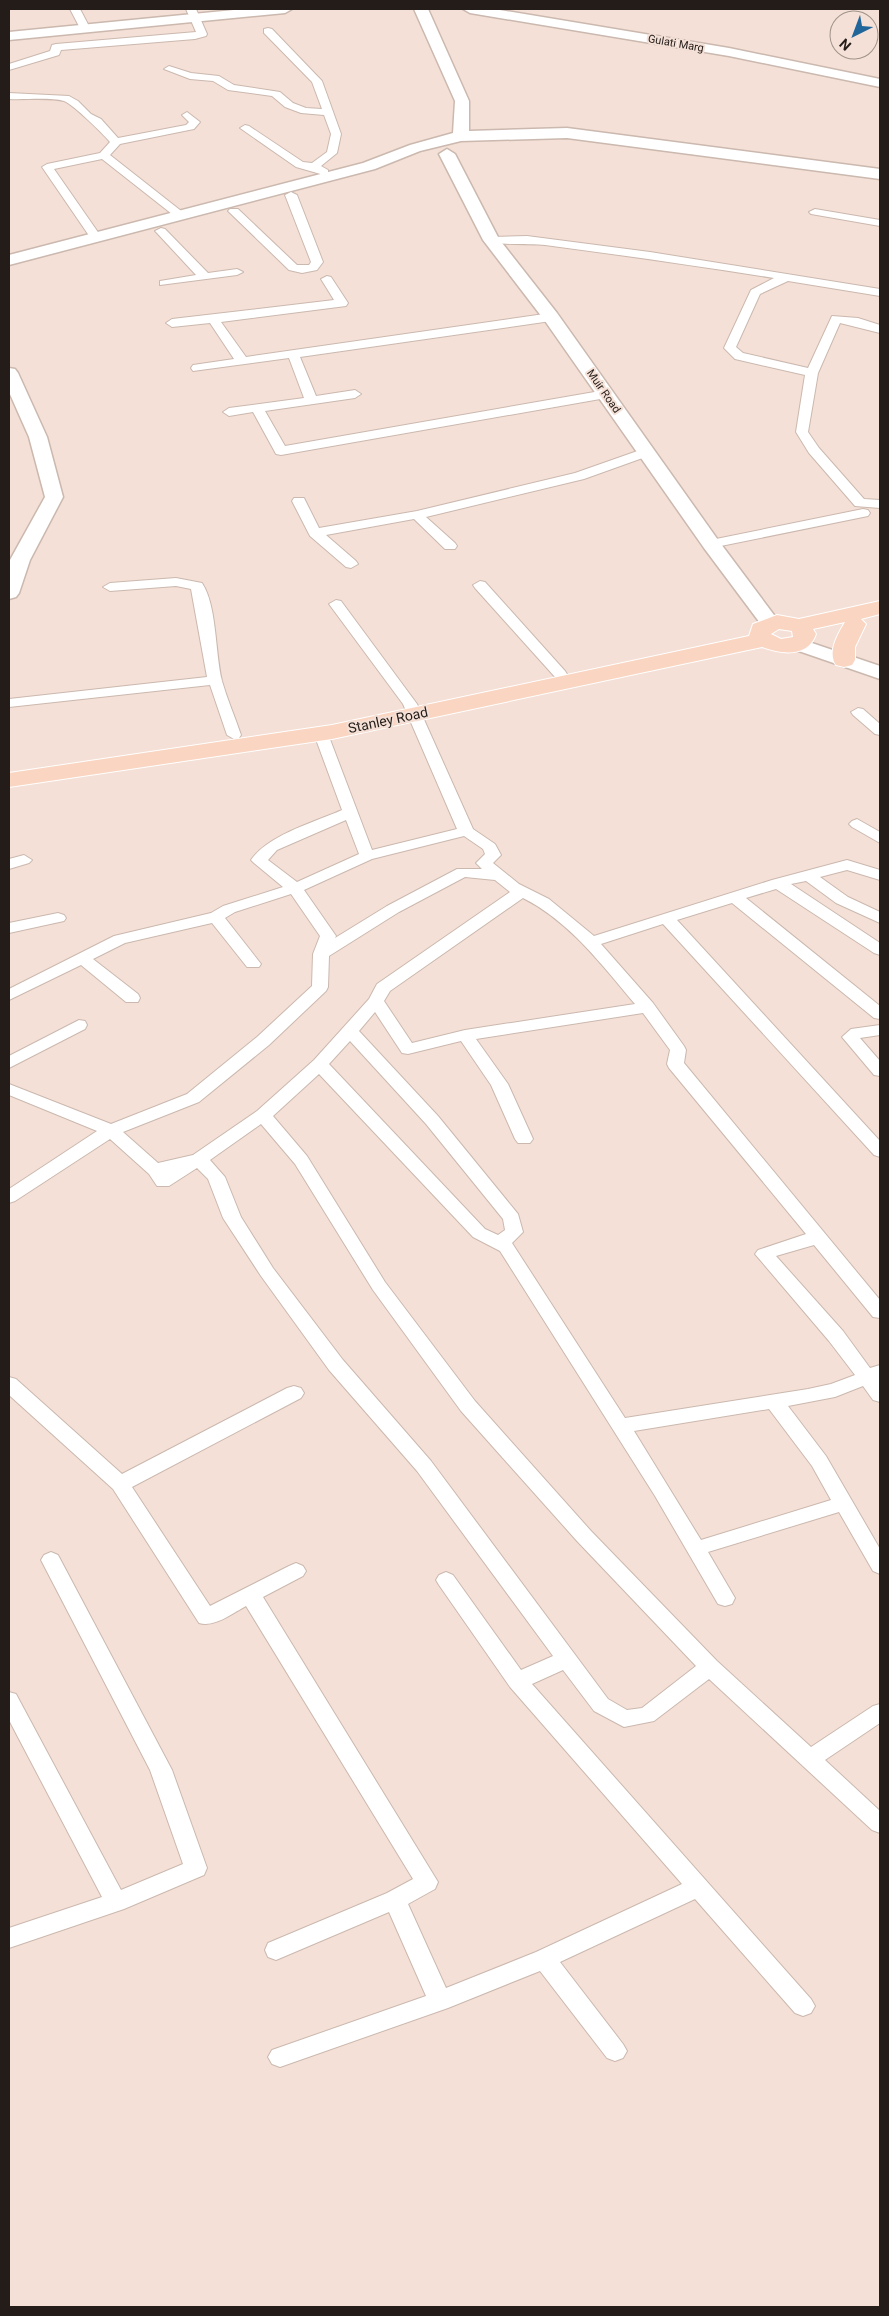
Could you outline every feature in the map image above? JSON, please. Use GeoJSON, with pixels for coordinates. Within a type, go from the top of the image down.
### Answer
{"type":"FeatureCollection","features":[{"type":"Feature","properties":{"kind":"main road"},"geometry":{"type":"LineString","coordinates":[[9,36],[86,30],[193,14],[285,9]]}},
{"type":"Feature","properties":{"kind":"main road"},"geometry":{"type":"LineString","coordinates":[[421,9],[462,101],[467,136]]}},
{"type":"Feature","properties":{"kind":"main road","name":"Gulati Marg"},"geometry":{"type":"LineString","coordinates":[[470,9],[729,52],[880,83]]}},
{"type":"Feature","properties":{"kind":"main road"},"geometry":{"type":"LineString","coordinates":[[9,272],[161,232],[436,152],[467,136],[567,133],[600,136],[880,174]]}},
{"type":"Feature","properties":{"kind":"main road"},"geometry":{"type":"LineString","coordinates":[[467,136],[492,142],[488,147]]}},
{"type":"Feature","properties":{"kind":"main road"},"geometry":{"type":"LineString","coordinates":[[9,260],[181,216],[328,175],[436,152],[500,144],[553,141],[630,147],[880,181]]}},
{"type":"Feature","properties":{"kind":"main road","name":"Muir Road"},"geometry":{"type":"LineString","coordinates":[[436,152],[491,240],[551,317],[711,544],[764,632]]}},
{"type":"Feature","properties":{"kind":"main road"},"geometry":{"type":"LineString","coordinates":[[9,373],[38,437],[54,497],[12,573],[9,594]]}},
{"type":"Feature","properties":{"kind":"main road"},"geometry":{"type":"LineString","coordinates":[[800,634],[880,608]]}},
{"type":"Feature","properties":{"kind":"main road"},"geometry":{"type":"LineString","coordinates":[[800,634],[880,619]]}},
{"type":"Feature","properties":{"kind":"main road"},"geometry":{"type":"LineString","coordinates":[[764,632],[785,622],[800,634],[844,660],[880,673]]}},
{"type":"Feature","properties":{"kind":"main road"},"geometry":{"type":"LineString","coordinates":[[844,660],[844,647],[855,624]]}},
{"type":"Feature","properties":{"kind":"main road","name":"Stanley Road"},"geometry":{"type":"LineString","coordinates":[[9,780],[321,734],[413,709],[560,674],[764,632]]}},
{"type":"Feature","properties":{"kind":"main road","name":"Stanley Road"},"geometry":{"type":"LineString","coordinates":[[9,768],[413,709],[764,632]]}},
{"type":"Feature","properties":{"kind":"street"},"geometry":{"type":"LineString","coordinates":[[75,9],[86,30]]}},
{"type":"Feature","properties":{"kind":"street"},"geometry":{"type":"LineString","coordinates":[[9,67],[55,53],[56,47],[202,34],[193,14]]}},
{"type":"Feature","properties":{"kind":"street"},"geometry":{"type":"LineString","coordinates":[[268,31],[317,81],[336,134],[336,142],[332,153],[314,167]]}},
{"type":"Feature","properties":{"kind":"street"},"geometry":{"type":"LineString","coordinates":[[170,69],[190,76],[215,78],[232,88],[258,90],[276,94],[289,105],[305,110],[328,112]]}},
{"type":"Feature","properties":{"kind":"street"},"geometry":{"type":"LineString","coordinates":[[9,96],[64,98],[74,103],[87,116],[97,121],[116,142]]}},
{"type":"Feature","properties":{"kind":"street"},"geometry":{"type":"LineString","coordinates":[[96,238],[47,167],[104,155],[116,142],[190,127],[195,122],[187,115]]}},
{"type":"Feature","properties":{"kind":"street"},"geometry":{"type":"LineString","coordinates":[[244,128],[300,165],[314,167],[328,175]]}},
{"type":"Feature","properties":{"kind":"street"},"geometry":{"type":"LineString","coordinates":[[104,155],[181,216]]}},
{"type":"Feature","properties":{"kind":"street"},"geometry":{"type":"LineString","coordinates":[[234,211],[293,268],[302,270],[313,268],[317,262],[291,195]]}},
{"type":"Feature","properties":{"kind":"street"},"geometry":{"type":"LineString","coordinates":[[815,212],[880,223]]}},
{"type":"Feature","properties":{"kind":"street"},"geometry":{"type":"LineString","coordinates":[[161,232],[204,277]]}},
{"type":"Feature","properties":{"kind":"street"},"geometry":{"type":"LineString","coordinates":[[491,240],[528,239],[789,276],[880,292]]}},
{"type":"Feature","properties":{"kind":"street"},"geometry":{"type":"LineString","coordinates":[[164,283],[237,272]]}},
{"type":"Feature","properties":{"kind":"street"},"geometry":{"type":"LineString","coordinates":[[789,276],[755,292],[730,348],[739,356],[812,373]]}},
{"type":"Feature","properties":{"kind":"street"},"geometry":{"type":"LineString","coordinates":[[172,323],[342,303],[327,279]]}},
{"type":"Feature","properties":{"kind":"street"},"geometry":{"type":"LineString","coordinates":[[197,368],[551,317]]}},
{"type":"Feature","properties":{"kind":"street"},"geometry":{"type":"LineString","coordinates":[[213,319],[242,361]]}},
{"type":"Feature","properties":{"kind":"street"},"geometry":{"type":"LineString","coordinates":[[880,329],[858,322],[836,319],[812,373],[802,432],[814,450],[860,503],[880,504]]}},
{"type":"Feature","properties":{"kind":"street"},"geometry":{"type":"LineString","coordinates":[[293,354],[311,400]]}},
{"type":"Feature","properties":{"kind":"street"},"geometry":{"type":"LineString","coordinates":[[229,412],[355,394]]}},
{"type":"Feature","properties":{"kind":"street"},"geometry":{"type":"LineString","coordinates":[[257,408],[282,451],[606,394]]}},
{"type":"Feature","properties":{"kind":"street"},"geometry":{"type":"LineString","coordinates":[[315,532],[417,514],[579,476],[646,452]]}},
{"type":"Feature","properties":{"kind":"street"},"geometry":{"type":"LineString","coordinates":[[299,501],[315,532],[351,564]]}},
{"type":"Feature","properties":{"kind":"street"},"geometry":{"type":"LineString","coordinates":[[711,544],[863,513]]}},
{"type":"Feature","properties":{"kind":"street"},"geometry":{"type":"LineString","coordinates":[[417,514],[450,546]]}},
{"type":"Feature","properties":{"kind":"street"},"geometry":{"type":"LineString","coordinates":[[110,587],[176,582],[196,586],[202,601],[215,680],[234,735]]}},
{"type":"Feature","properties":{"kind":"street"},"geometry":{"type":"LineString","coordinates":[[480,584],[560,674]]}},
{"type":"Feature","properties":{"kind":"street"},"geometry":{"type":"LineString","coordinates":[[336,604],[413,709],[466,831],[490,847],[493,856],[484,863],[499,876],[543,902],[591,942],[647,1006],[678,1050],[675,1064],[880,1312]]}},
{"type":"Feature","properties":{"kind":"street"},"geometry":{"type":"LineString","coordinates":[[9,703],[215,680]]}},
{"type":"Feature","properties":{"kind":"street"},"geometry":{"type":"LineString","coordinates":[[858,712],[880,731]]}},
{"type":"Feature","properties":{"kind":"street"},"geometry":{"type":"LineString","coordinates":[[321,734],[367,856]]}},
{"type":"Feature","properties":{"kind":"street"},"geometry":{"type":"LineString","coordinates":[[9,1197],[111,1130],[193,1098],[263,1041],[320,987],[321,954],[328,936],[295,888],[259,860],[272,847],[351,812]]}},
{"type":"Feature","properties":{"kind":"street"},"geometry":{"type":"LineString","coordinates":[[857,824],[880,838]]}},
{"type":"Feature","properties":{"kind":"street"},"geometry":{"type":"LineString","coordinates":[[9,995],[120,939],[216,917],[229,909],[295,888],[367,856],[466,831]]}},
{"type":"Feature","properties":{"kind":"street"},"geometry":{"type":"LineString","coordinates":[[9,864],[24,860]]}},
{"type":"Feature","properties":{"kind":"street"},"geometry":{"type":"LineString","coordinates":[[591,942],[778,883],[847,864],[880,875]]}},
{"type":"Feature","properties":{"kind":"street"},"geometry":{"type":"LineString","coordinates":[[321,954],[393,909],[463,872],[499,876]]}},
{"type":"Feature","properties":{"kind":"street"},"geometry":{"type":"LineString","coordinates":[[808,875],[842,900],[880,918]]}},
{"type":"Feature","properties":{"kind":"street"},"geometry":{"type":"LineString","coordinates":[[778,883],[880,950]]}},
{"type":"Feature","properties":{"kind":"street"},"geometry":{"type":"LineString","coordinates":[[9,1089],[111,1130],[155,1170],[163,1182],[263,1115],[320,1064],[376,1001],[383,988],[522,891]]}},
{"type":"Feature","properties":{"kind":"street"},"geometry":{"type":"LineString","coordinates":[[736,896],[880,1014]]}},
{"type":"Feature","properties":{"kind":"street"},"geometry":{"type":"LineString","coordinates":[[216,917],[253,964]]}},
{"type":"Feature","properties":{"kind":"street"},"geometry":{"type":"LineString","coordinates":[[9,928],[58,918]]}},
{"type":"Feature","properties":{"kind":"street"},"geometry":{"type":"LineString","coordinates":[[666,918],[880,1151]]}},
{"type":"Feature","properties":{"kind":"street"},"geometry":{"type":"LineString","coordinates":[[82,958],[132,998]]}},
{"type":"Feature","properties":{"kind":"street"},"geometry":{"type":"LineString","coordinates":[[376,1001],[408,1048],[465,1035],[647,1006]]}},
{"type":"Feature","properties":{"kind":"street"},"geometry":{"type":"LineString","coordinates":[[9,1062],[79,1025]]}},
{"type":"Feature","properties":{"kind":"street"},"geometry":{"type":"LineString","coordinates":[[349,1030],[432,1120],[512,1218],[514,1232],[499,1244]]}},
{"type":"Feature","properties":{"kind":"street"},"geometry":{"type":"LineString","coordinates":[[880,1030],[857,1033],[850,1037],[880,1071]]}},
{"type":"Feature","properties":{"kind":"street"},"geometry":{"type":"LineString","coordinates":[[465,1035],[499,1084],[524,1139]]}},
{"type":"Feature","properties":{"kind":"street"},"geometry":{"type":"LineString","coordinates":[[320,1064],[479,1233],[506,1247],[621,1426],[725,1598]]}},
{"type":"Feature","properties":{"kind":"street"},"geometry":{"type":"LineString","coordinates":[[263,1115],[301,1160],[379,1286],[468,1406],[584,1536],[710,1667],[880,1824]]}},
{"type":"Feature","properties":{"kind":"street"},"geometry":{"type":"LineString","coordinates":[[199,1159],[216,1177],[232,1218],[267,1272],[336,1364],[424,1466],[601,1705],[624,1719],[647,1716],[710,1667]]}},
{"type":"Feature","properties":{"kind":"street"},"geometry":{"type":"LineString","coordinates":[[818,1237],[764,1254],[874,1376],[880,1395]]}},
{"type":"Feature","properties":{"kind":"street"},"geometry":{"type":"LineString","coordinates":[[621,1426],[774,1402],[835,1390],[874,1376]]}},
{"type":"Feature","properties":{"kind":"street"},"geometry":{"type":"LineString","coordinates":[[9,1384],[120,1484],[206,1617],[296,1571]]}},
{"type":"Feature","properties":{"kind":"street"},"geometry":{"type":"LineString","coordinates":[[120,1484],[294,1393]]}},
{"type":"Feature","properties":{"kind":"street"},"geometry":{"type":"LineString","coordinates":[[774,1402],[807,1443],[880,1566]]}},
{"type":"Feature","properties":{"kind":"street"},"geometry":{"type":"LineString","coordinates":[[695,1549],[844,1503]]}},
{"type":"Feature","properties":{"kind":"street"},"geometry":{"type":"LineString","coordinates":[[9,1938],[116,1902],[196,1868],[161,1770],[52,1560]]}},
{"type":"Feature","properties":{"kind":"street"},"geometry":{"type":"LineString","coordinates":[[446,1580],[516,1681],[803,2006]]}},
{"type":"Feature","properties":{"kind":"street"},"geometry":{"type":"LineString","coordinates":[[250,1594],[427,1882],[394,1900],[276,1950]]}},
{"type":"Feature","properties":{"kind":"street"},"geometry":{"type":"LineString","coordinates":[[516,1681],[566,1660]]}},
{"type":"Feature","properties":{"kind":"street"},"geometry":{"type":"LineString","coordinates":[[9,1700],[116,1902]]}},
{"type":"Feature","properties":{"kind":"street"},"geometry":{"type":"LineString","coordinates":[[809,1759],[880,1712]]}},
{"type":"Feature","properties":{"kind":"street"},"geometry":{"type":"LineString","coordinates":[[280,2057],[440,2002],[544,1959],[698,1887]]}},
{"type":"Feature","properties":{"kind":"street"},"geometry":{"type":"LineString","coordinates":[[394,1900],[440,2002]]}},
{"type":"Feature","properties":{"kind":"street"},"geometry":{"type":"LineString","coordinates":[[544,1959],[615,2051]]}}]}
